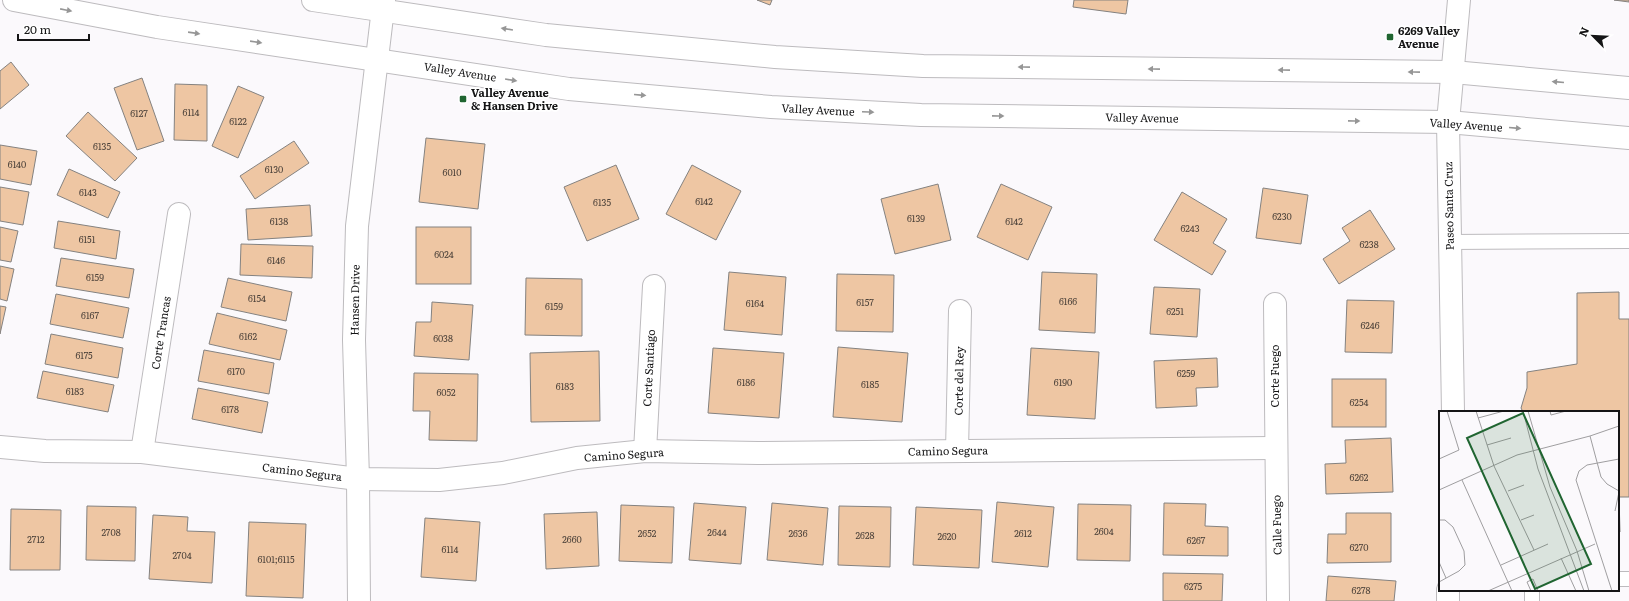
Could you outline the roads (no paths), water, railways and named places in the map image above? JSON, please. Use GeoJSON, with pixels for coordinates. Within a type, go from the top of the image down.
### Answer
{"type":"FeatureCollection","features":[{"type":"Feature","properties":{"kind":"street","name":"Valley Avenue"},"geometry":{"type":"LineString","coordinates":[[14,0],[157,27],[569,89],[779,107],[921,116],[1448,122],[1629,138]]}},
{"type":"Feature","properties":{"kind":"street"},"geometry":{"type":"LineString","coordinates":[[313,0],[383,5],[546,35],[775,57],[923,66],[1453,72],[1629,88]]}},
{"type":"Feature","properties":{"kind":"street","name":"Paseo Santa Cruz"},"geometry":{"type":"LineString","coordinates":[[1453,411],[1448,122],[1459,0]]}},
{"type":"Feature","properties":{"kind":"street","name":"Hansen Drive"},"geometry":{"type":"LineString","coordinates":[[359,601],[358,479],[354,340],[357,226],[383,5]]}},
{"type":"Feature","properties":{"kind":"street","name":"Corte Trancas"},"geometry":{"type":"LineString","coordinates":[[142,452],[179,214]]}},
{"type":"Feature","properties":{"kind":"street","name":"Corte Santiago"},"geometry":{"type":"LineString","coordinates":[[645,451],[654,286]]}},
{"type":"Feature","properties":{"kind":"street","name":"Corte Fuego"},"geometry":{"type":"LineString","coordinates":[[1275,304],[1276,448]]}},
{"type":"Feature","properties":{"kind":"street","name":"Corte del Rey"},"geometry":{"type":"LineString","coordinates":[[957,451],[960,311]]}},
{"type":"Feature","properties":{"kind":"street","name":"Camino Segura"},"geometry":{"type":"LineString","coordinates":[[0,447],[45,452],[142,452],[358,479],[439,480],[503,473],[577,458],[645,451],[758,453],[1276,448]]}},
{"type":"Feature","properties":{"kind":"street","name":"Calle Fuego"},"geometry":{"type":"LineString","coordinates":[[1276,448],[1278,601]]}},
{"type":"Feature","properties":{"kind":"lane"},"geometry":{"type":"LineString","coordinates":[[1450,242],[1629,241]]}},
{"type":"Feature","properties":{"kind":"place","name":"6269 Valley Avenue"},"geometry":{"type":"Point","coordinates":[1390,37]}},
{"type":"Feature","properties":{"kind":"place","name":"Valley Avenue & Hansen Drive"},"geometry":{"type":"Point","coordinates":[463,99]}}]}
